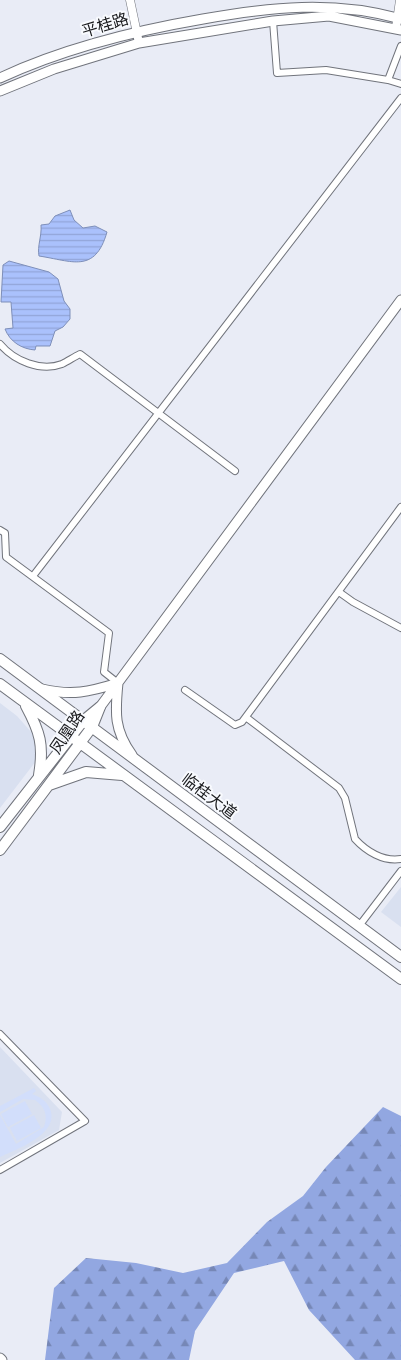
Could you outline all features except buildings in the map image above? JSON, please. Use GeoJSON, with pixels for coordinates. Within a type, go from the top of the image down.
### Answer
{"type":"FeatureCollection","features":[{"type":"Feature","properties":{"kind":"main road","name":"平桂路"},"geometry":{"type":"LineString","coordinates":[[0,78],[30,64],[136,30],[273,7],[319,4],[342,6],[400,19]]}},
{"type":"Feature","properties":{"kind":"main road","name":"平桂路"},"geometry":{"type":"LineString","coordinates":[[0,90],[54,69],[139,43],[273,21],[329,16],[399,29]]}},
{"type":"Feature","properties":{"kind":"main road"},"geometry":{"type":"LineString","coordinates":[[100,707],[401,300]]}},
{"type":"Feature","properties":{"kind":"main road","name":"临桂大道"},"geometry":{"type":"LineString","coordinates":[[0,659],[401,957]]}},
{"type":"Feature","properties":{"kind":"main road"},"geometry":{"type":"LineString","coordinates":[[39,688],[59,693],[78,694],[118,683]]}},
{"type":"Feature","properties":{"kind":"main road"},"geometry":{"type":"LineString","coordinates":[[118,683],[116,713],[118,732],[138,762]]}},
{"type":"Feature","properties":{"kind":"main road","name":"临桂大道"},"geometry":{"type":"LineString","coordinates":[[0,684],[401,979]]}},
{"type":"Feature","properties":{"kind":"main road"},"geometry":{"type":"LineString","coordinates":[[25,702],[38,728],[42,745],[39,776]]}},
{"type":"Feature","properties":{"kind":"main road","name":"凤凰路"},"geometry":{"type":"LineString","coordinates":[[0,826],[82,721],[100,707]]}},
{"type":"Feature","properties":{"kind":"main road","name":"凤凰路"},"geometry":{"type":"LineString","coordinates":[[0,850],[92,728],[100,707]]}},
{"type":"Feature","properties":{"kind":"main road"},"geometry":{"type":"LineString","coordinates":[[48,786],[86,772],[124,776]]}},
{"type":"Feature","properties":{"kind":"street"},"geometry":{"type":"LineString","coordinates":[[130,0],[139,43]]}},
{"type":"Feature","properties":{"kind":"street"},"geometry":{"type":"LineString","coordinates":[[399,29],[400,0]]}},
{"type":"Feature","properties":{"kind":"street"},"geometry":{"type":"LineString","coordinates":[[273,21],[277,73],[326,70],[388,80],[401,84]]}},
{"type":"Feature","properties":{"kind":"street"},"geometry":{"type":"LineString","coordinates":[[388,80],[401,46]]}},
{"type":"Feature","properties":{"kind":"street"},"geometry":{"type":"LineString","coordinates":[[32,576],[401,98]]}},
{"type":"Feature","properties":{"kind":"street"},"geometry":{"type":"LineString","coordinates":[[0,344],[15,358],[36,365],[61,364],[80,354],[234,471]]}},
{"type":"Feature","properties":{"kind":"street"},"geometry":{"type":"LineString","coordinates":[[186,690],[235,725],[247,718],[401,507]]}},
{"type":"Feature","properties":{"kind":"street"},"geometry":{"type":"LineString","coordinates":[[0,530],[5,533],[6,557],[109,633],[104,672],[118,683]]}},
{"type":"Feature","properties":{"kind":"street"},"geometry":{"type":"LineString","coordinates":[[339,592],[401,628]]}},
{"type":"Feature","properties":{"kind":"street"},"geometry":{"type":"LineString","coordinates":[[247,718],[339,788],[345,798],[354,839],[380,856],[401,859]]}},
{"type":"Feature","properties":{"kind":"street"},"geometry":{"type":"LineString","coordinates":[[359,926],[401,871]]}},
{"type":"Feature","properties":{"kind":"street"},"geometry":{"type":"LineString","coordinates":[[0,1034],[85,1121],[0,1170]]}},
{"type":"Feature","properties":{"kind":"shaded area"},"geometry":{"type":"Polygon","coordinates":[[[70,210],[74,220],[83,228],[95,226],[107,232],[96,254],[81,262],[39,256],[41,225],[49,224],[55,216],[70,210]]]}},
{"type":"Feature","properties":{"kind":"shaded area"},"geometry":{"type":"Polygon","coordinates":[[[9,261],[49,272],[58,279],[64,301],[70,309],[70,319],[63,327],[55,331],[50,346],[36,346],[35,350],[26,348],[17,344],[7,334],[5,329],[13,328],[11,302],[1,302],[3,265],[9,261]]]}},
{"type":"Feature","properties":{"kind":"shaded area"},"geometry":{"type":"Polygon","coordinates":[[[0,703],[17,716],[32,733],[36,740],[36,761],[0,808],[0,703]]]}},
{"type":"Feature","properties":{"kind":"shaded area"},"geometry":{"type":"Polygon","coordinates":[[[401,887],[401,927],[381,912],[401,887]]]}},
{"type":"Feature","properties":{"kind":"shaded area"},"geometry":{"type":"Polygon","coordinates":[[[0,1047],[62,1112],[59,1130],[0,1163],[0,1047]]]}},
{"type":"Feature","properties":{"kind":"shaded area"},"geometry":{"type":"Polygon","coordinates":[[[34,1088],[36,1091],[32,1094],[43,1100],[50,1109],[51,1118],[49,1126],[43,1133],[26,1145],[0,1157],[0,1115],[16,1144],[44,1127],[45,1112],[35,1100],[23,1099],[0,1112],[0,1106],[34,1088]]]}},
{"type":"Feature","properties":{"kind":"shaded area"},"geometry":{"type":"Polygon","coordinates":[[[25,1101],[32,1114],[8,1127],[1,1114],[25,1101]]]}},
{"type":"Feature","properties":{"kind":"shaded area"},"geometry":{"type":"Polygon","coordinates":[[[34,1115],[41,1128],[17,1141],[10,1128],[34,1115]]]}},
{"type":"Feature","properties":{"kind":"green space"},"geometry":{"type":"Polygon","coordinates":[[[383,1107],[401,1116],[401,1360],[355,1360],[309,1310],[284,1261],[234,1273],[195,1331],[189,1360],[45,1360],[54,1288],[86,1258],[136,1263],[183,1273],[227,1263],[267,1222],[303,1196],[326,1167],[383,1107]]]}}]}
